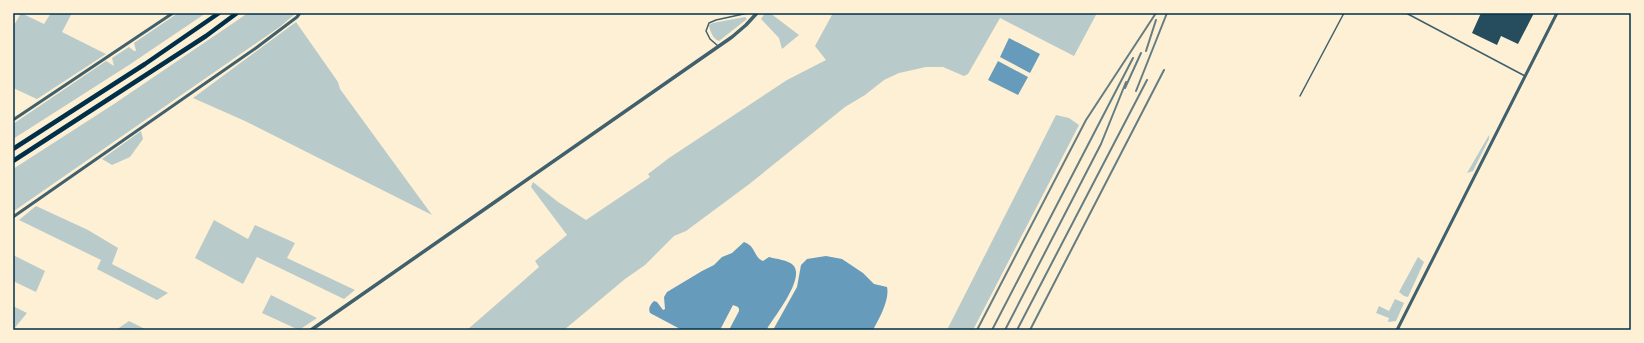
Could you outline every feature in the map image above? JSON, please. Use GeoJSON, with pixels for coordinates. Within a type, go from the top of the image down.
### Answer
{"type":"FeatureCollection","features":[{"type":"Feature","properties":{"kind":"main road"},"geometry":{"type":"LineString","coordinates":[[13,149],[138,68],[219,13]]}},
{"type":"Feature","properties":{"kind":"main road"},"geometry":{"type":"LineString","coordinates":[[13,161],[206,36],[237,13]]}},
{"type":"Feature","properties":{"kind":"street"},"geometry":{"type":"LineString","coordinates":[[13,120],[173,13]]}},
{"type":"Feature","properties":{"kind":"street"},"geometry":{"type":"LineString","coordinates":[[13,217],[256,48],[297,17],[300,13]]}},
{"type":"Feature","properties":{"kind":"street"},"geometry":{"type":"LineString","coordinates":[[311,330],[718,46],[746,25],[757,13]]}},
{"type":"Feature","properties":{"kind":"street"},"geometry":{"type":"LineString","coordinates":[[1397,330],[1557,13]]}},
{"type":"Feature","properties":{"kind":"lane"},"geometry":{"type":"LineString","coordinates":[[718,46],[710,38],[706,31],[709,23],[748,13]]}},
{"type":"Feature","properties":{"kind":"lane"},"geometry":{"type":"LineString","coordinates":[[1300,96],[1344,13]]}},
{"type":"Feature","properties":{"kind":"lane"},"geometry":{"type":"LineString","coordinates":[[1406,13],[1525,76]]}},
{"type":"Feature","properties":{"kind":"shaded area"},"geometry":{"type":"Polygon","coordinates":[[[21,13],[44,24],[51,13],[72,13],[62,32],[106,54],[37,99],[13,88],[13,27],[21,13]]]}},
{"type":"Feature","properties":{"kind":"shaded area"},"geometry":{"type":"Polygon","coordinates":[[[178,13],[206,13],[129,65],[13,139],[13,124],[106,61],[114,66],[112,58],[129,47],[136,51],[134,43],[178,13]]]}},
{"type":"Feature","properties":{"kind":"shaded area"},"geometry":{"type":"Polygon","coordinates":[[[248,13],[296,13],[281,26],[14,211],[13,169],[114,104],[248,13]]]}},
{"type":"Feature","properties":{"kind":"shaded area"},"geometry":{"type":"Polygon","coordinates":[[[765,13],[770,13],[799,35],[782,49],[779,38],[761,19],[765,13]]]}},
{"type":"Feature","properties":{"kind":"shaded area"},"geometry":{"type":"Polygon","coordinates":[[[833,13],[1097,13],[1074,56],[1000,18],[968,74],[964,76],[943,67],[926,67],[899,73],[884,80],[865,95],[845,107],[748,185],[686,231],[674,236],[645,265],[625,279],[564,330],[467,330],[539,267],[535,261],[567,235],[531,187],[533,182],[558,202],[586,220],[650,177],[648,174],[669,158],[787,80],[826,60],[815,46],[833,13]]]}},
{"type":"Feature","properties":{"kind":"shaded area"},"geometry":{"type":"Polygon","coordinates":[[[745,17],[747,19],[719,41],[710,30],[709,25],[713,23],[745,17]]]}},
{"type":"Feature","properties":{"kind":"shaded area"},"geometry":{"type":"Polygon","coordinates":[[[296,22],[338,82],[340,89],[432,215],[245,121],[193,98],[296,22]]]}},
{"type":"Feature","properties":{"kind":"shaded area"},"geometry":{"type":"Polygon","coordinates":[[[1056,115],[1069,118],[1079,125],[973,330],[947,330],[1056,115]]]}},
{"type":"Feature","properties":{"kind":"shaded area"},"geometry":{"type":"Polygon","coordinates":[[[141,131],[143,139],[130,157],[112,165],[102,159],[141,131]]]}},
{"type":"Feature","properties":{"kind":"shaded area"},"geometry":{"type":"Polygon","coordinates":[[[1489,135],[1489,139],[1473,171],[1467,173],[1489,135]]]}},
{"type":"Feature","properties":{"kind":"shaded area"},"geometry":{"type":"Polygon","coordinates":[[[36,206],[88,230],[118,248],[112,264],[168,293],[157,300],[97,269],[101,260],[19,220],[36,206]]]}},
{"type":"Feature","properties":{"kind":"shaded area"},"geometry":{"type":"Polygon","coordinates":[[[214,220],[248,239],[255,225],[295,243],[287,258],[355,290],[344,299],[257,257],[243,284],[195,258],[214,220]]]}},
{"type":"Feature","properties":{"kind":"shaded area"},"geometry":{"type":"Polygon","coordinates":[[[13,255],[45,271],[36,292],[13,281],[13,255]]]}},
{"type":"Feature","properties":{"kind":"shaded area"},"geometry":{"type":"Polygon","coordinates":[[[1418,257],[1424,262],[1408,297],[1404,296],[1399,292],[1418,257]]]}},
{"type":"Feature","properties":{"kind":"shaded area"},"geometry":{"type":"Polygon","coordinates":[[[271,295],[317,318],[299,330],[262,313],[271,295]]]}},
{"type":"Feature","properties":{"kind":"shaded area"},"geometry":{"type":"Polygon","coordinates":[[[1395,299],[1404,303],[1396,321],[1388,322],[1389,318],[1376,313],[1379,306],[1389,311],[1395,299]]]}},
{"type":"Feature","properties":{"kind":"shaded area"},"geometry":{"type":"Polygon","coordinates":[[[13,306],[27,313],[13,330],[13,306]]]}},
{"type":"Feature","properties":{"kind":"shaded area"},"geometry":{"type":"Polygon","coordinates":[[[129,321],[147,330],[116,330],[129,321]]]}},
{"type":"Feature","properties":{"kind":"water"},"geometry":{"type":"Polygon","coordinates":[[[1009,38],[1040,54],[1030,73],[1000,57],[1009,38]]]}},
{"type":"Feature","properties":{"kind":"water"},"geometry":{"type":"Polygon","coordinates":[[[998,61],[1028,77],[1018,95],[988,80],[998,61]]]}},
{"type":"Feature","properties":{"kind":"water"},"geometry":{"type":"Polygon","coordinates":[[[744,242],[751,246],[758,257],[763,261],[769,257],[785,261],[791,263],[796,271],[795,279],[788,297],[767,329],[729,330],[739,311],[738,307],[733,305],[720,330],[682,330],[650,313],[649,310],[651,304],[654,301],[657,302],[663,310],[665,309],[664,297],[667,292],[714,265],[722,257],[732,253],[744,242]]]}},
{"type":"Feature","properties":{"kind":"water"},"geometry":{"type":"Polygon","coordinates":[[[826,256],[842,259],[863,273],[874,284],[887,287],[887,297],[881,315],[873,330],[773,330],[797,287],[801,265],[807,259],[826,256]]]}},
{"type":"Feature","properties":{"kind":"building"},"geometry":{"type":"Polygon","coordinates":[[[1481,13],[1534,13],[1518,44],[1501,36],[1497,45],[1472,33],[1481,13]]]}},
{"type":"Feature","properties":{"kind":"railway"},"geometry":{"type":"LineString","coordinates":[[977,330],[1086,120],[1156,13]]}},
{"type":"Feature","properties":{"kind":"railway"},"geometry":{"type":"LineString","coordinates":[[1136,91],[1167,13]]}},
{"type":"Feature","properties":{"kind":"railway"},"geometry":{"type":"LineString","coordinates":[[1146,51],[1156,20]]}},
{"type":"Feature","properties":{"kind":"railway"},"geometry":{"type":"LineString","coordinates":[[1125,88],[1141,53]]}},
{"type":"Feature","properties":{"kind":"railway"},"geometry":{"type":"LineString","coordinates":[[992,330],[1133,58]]}},
{"type":"Feature","properties":{"kind":"railway"},"geometry":{"type":"LineString","coordinates":[[1030,330],[1164,70]]}},
{"type":"Feature","properties":{"kind":"railway"},"geometry":{"type":"LineString","coordinates":[[1017,330],[1147,80]]}},
{"type":"Feature","properties":{"kind":"railway"},"geometry":{"type":"LineString","coordinates":[[1005,330],[1101,144],[1126,82]]}}]}
